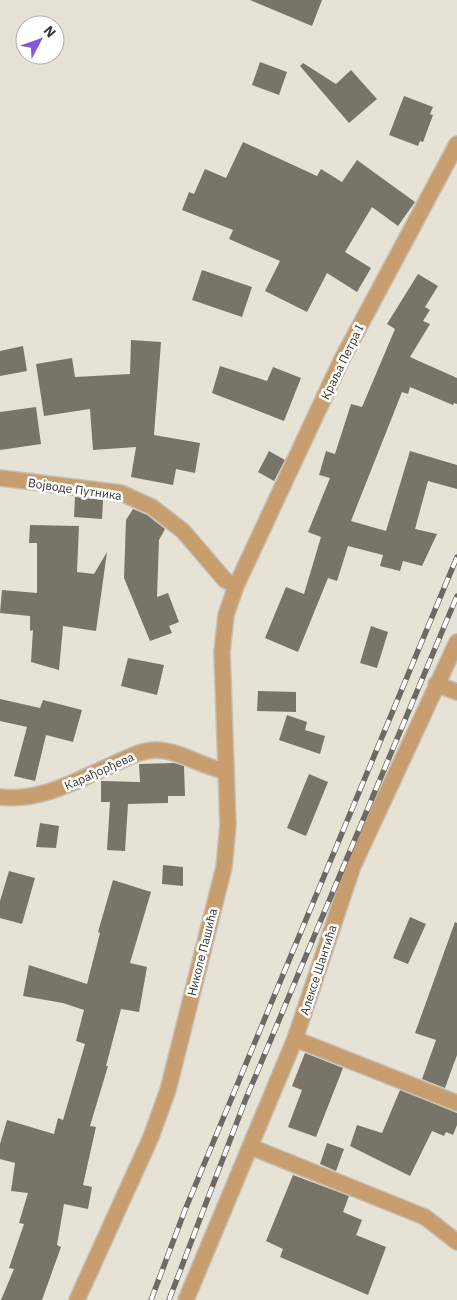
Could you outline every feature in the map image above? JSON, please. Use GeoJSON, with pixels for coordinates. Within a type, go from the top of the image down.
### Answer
{"type":"FeatureCollection","features":[{"type":"Feature","properties":{"kind":"street","name":"Краља Петра I"},"geometry":{"type":"LineString","coordinates":[[236,586],[342,359],[457,144]]}},
{"type":"Feature","properties":{"kind":"street","name":"Војводе Путника"},"geometry":{"type":"LineString","coordinates":[[0,478],[121,494],[152,507],[183,531],[225,580],[236,586]]}},
{"type":"Feature","properties":{"kind":"street","name":"Николе Пашића"},"geometry":{"type":"LineString","coordinates":[[77,1300],[151,1137],[168,1090],[224,867],[228,825],[222,652],[226,615],[236,586]]}},
{"type":"Feature","properties":{"kind":"street","name":"Алексе Шантића"},"geometry":{"type":"LineString","coordinates":[[186,1300],[295,1039],[353,866],[457,642]]}},
{"type":"Feature","properties":{"kind":"street"},"geometry":{"type":"LineString","coordinates":[[436,684],[457,692]]}},
{"type":"Feature","properties":{"kind":"street","name":"Карађорђева"},"geometry":{"type":"LineString","coordinates":[[0,797],[13,799],[43,793],[72,784],[139,753],[156,750],[178,755],[208,768],[225,771]]}},
{"type":"Feature","properties":{"kind":"street"},"geometry":{"type":"LineString","coordinates":[[295,1039],[457,1103]]}},
{"type":"Feature","properties":{"kind":"street"},"geometry":{"type":"LineString","coordinates":[[251,1147],[425,1217],[457,1242]]}},
{"type":"Feature","properties":{"kind":"building"},"geometry":{"type":"Polygon","coordinates":[[[250,0],[322,0],[312,26],[250,0]]]}},
{"type":"Feature","properties":{"kind":"building"},"geometry":{"type":"Polygon","coordinates":[[[260,62],[287,72],[279,95],[252,85],[260,62]]]}},
{"type":"Feature","properties":{"kind":"building"},"geometry":{"type":"Polygon","coordinates":[[[303,63],[336,84],[351,70],[377,99],[349,123],[300,66],[303,63]]]}},
{"type":"Feature","properties":{"kind":"building"},"geometry":{"type":"Polygon","coordinates":[[[404,96],[433,107],[430,114],[433,115],[423,142],[420,141],[418,146],[389,135],[404,96]]]}},
{"type":"Feature","properties":{"kind":"building"},"geometry":{"type":"Polygon","coordinates":[[[243,142],[317,176],[321,169],[342,182],[357,160],[415,202],[398,226],[372,207],[345,252],[371,268],[357,292],[327,273],[307,312],[265,291],[280,261],[229,239],[233,230],[182,210],[189,192],[194,194],[205,169],[226,178],[243,142]]]}},
{"type":"Feature","properties":{"kind":"building"},"geometry":{"type":"Polygon","coordinates":[[[202,270],[252,287],[242,317],[192,300],[202,270]]]}},
{"type":"Feature","properties":{"kind":"building"},"geometry":{"type":"Polygon","coordinates":[[[418,274],[438,286],[425,307],[430,310],[423,321],[430,324],[410,357],[457,378],[457,404],[454,403],[453,405],[410,387],[408,394],[402,392],[351,521],[386,531],[410,451],[457,465],[457,489],[428,481],[415,529],[437,534],[422,566],[403,561],[400,571],[380,566],[383,555],[348,546],[337,581],[328,578],[298,652],[265,638],[286,587],[304,594],[321,537],[308,532],[330,478],[319,475],[326,451],[335,454],[351,404],[362,407],[395,329],[387,324],[418,274]]]}},
{"type":"Feature","properties":{"kind":"building"},"geometry":{"type":"Polygon","coordinates":[[[131,340],[161,342],[154,435],[200,443],[195,473],[176,469],[173,485],[131,477],[136,447],[93,450],[90,409],[44,416],[36,364],[72,358],[75,377],[130,374],[131,340]]]}},
{"type":"Feature","properties":{"kind":"building"},"geometry":{"type":"Polygon","coordinates":[[[23,346],[27,371],[0,376],[0,351],[23,346]]]}},
{"type":"Feature","properties":{"kind":"building"},"geometry":{"type":"Polygon","coordinates":[[[220,366],[267,381],[273,367],[301,378],[284,421],[212,393],[220,366]]]}},
{"type":"Feature","properties":{"kind":"building"},"geometry":{"type":"Polygon","coordinates":[[[36,407],[41,444],[0,450],[0,412],[36,407]]]}},
{"type":"Feature","properties":{"kind":"building"},"geometry":{"type":"Polygon","coordinates":[[[269,451],[285,460],[274,481],[258,472],[269,451]]]}},
{"type":"Feature","properties":{"kind":"building"},"geometry":{"type":"Polygon","coordinates":[[[75,497],[103,500],[102,519],[74,517],[75,497]]]}},
{"type":"Feature","properties":{"kind":"building"},"geometry":{"type":"Polygon","coordinates":[[[133,509],[147,515],[165,529],[159,540],[157,597],[168,593],[179,622],[169,626],[172,633],[150,641],[124,578],[126,520],[133,509]]]}},
{"type":"Feature","properties":{"kind":"building"},"geometry":{"type":"Polygon","coordinates":[[[30,525],[79,526],[77,572],[94,574],[107,552],[96,631],[63,626],[59,670],[31,662],[33,630],[30,631],[30,616],[0,613],[2,590],[37,593],[37,543],[29,543],[30,525]]]}},
{"type":"Feature","properties":{"kind":"building"},"geometry":{"type":"Polygon","coordinates":[[[371,626],[388,632],[377,668],[360,663],[371,626]]]}},
{"type":"Feature","properties":{"kind":"building"},"geometry":{"type":"Polygon","coordinates":[[[128,658],[164,665],[157,695],[121,686],[128,658]]]}},
{"type":"Feature","properties":{"kind":"building"},"geometry":{"type":"Polygon","coordinates":[[[258,691],[296,692],[296,712],[257,711],[258,691]]]}},
{"type":"Feature","properties":{"kind":"building"},"geometry":{"type":"Polygon","coordinates":[[[0,699],[40,708],[43,700],[82,710],[73,742],[46,735],[35,781],[14,776],[27,727],[0,721],[0,699]]]}},
{"type":"Feature","properties":{"kind":"building"},"geometry":{"type":"Polygon","coordinates":[[[287,715],[307,722],[305,730],[325,736],[320,754],[279,740],[287,715]]]}},
{"type":"Feature","properties":{"kind":"building"},"geometry":{"type":"Polygon","coordinates":[[[174,763],[184,766],[185,796],[168,796],[168,803],[128,804],[125,851],[107,850],[110,802],[101,802],[101,781],[140,782],[139,764],[174,763]]]}},
{"type":"Feature","properties":{"kind":"building"},"geometry":{"type":"Polygon","coordinates":[[[309,774],[328,782],[306,836],[287,828],[309,774]]]}},
{"type":"Feature","properties":{"kind":"building"},"geometry":{"type":"Polygon","coordinates":[[[40,823],[59,826],[56,848],[36,847],[40,823]]]}},
{"type":"Feature","properties":{"kind":"building"},"geometry":{"type":"Polygon","coordinates":[[[163,865],[183,867],[183,886],[162,884],[163,865]]]}},
{"type":"Feature","properties":{"kind":"building"},"geometry":{"type":"Polygon","coordinates":[[[9,871],[35,878],[22,924],[0,918],[0,901],[9,871]]]}},
{"type":"Feature","properties":{"kind":"building"},"geometry":{"type":"Polygon","coordinates":[[[113,880],[151,892],[130,963],[147,967],[139,1012],[121,1009],[106,1066],[108,1066],[90,1126],[96,1127],[83,1185],[92,1187],[88,1209],[64,1204],[57,1245],[61,1247],[42,1300],[1,1300],[14,1269],[9,1268],[24,1224],[19,1223],[28,1193],[11,1191],[15,1163],[0,1159],[0,1144],[7,1120],[54,1134],[58,1118],[63,1120],[85,1044],[76,1041],[84,1010],[63,1003],[23,996],[29,965],[87,984],[100,933],[98,932],[113,880]]]}},
{"type":"Feature","properties":{"kind":"building"},"geometry":{"type":"Polygon","coordinates":[[[410,917],[426,924],[408,964],[393,958],[410,917]]]}},
{"type":"Feature","properties":{"kind":"building"},"geometry":{"type":"Polygon","coordinates":[[[455,922],[457,923],[457,1055],[445,1088],[422,1079],[436,1040],[415,1033],[455,922]]]}},
{"type":"Feature","properties":{"kind":"building"},"geometry":{"type":"Polygon","coordinates":[[[305,1053],[343,1068],[316,1137],[288,1127],[302,1090],[292,1086],[305,1053]]]}},
{"type":"Feature","properties":{"kind":"building"},"geometry":{"type":"Polygon","coordinates":[[[400,1090],[457,1113],[457,1125],[453,1135],[446,1132],[444,1136],[432,1131],[410,1176],[350,1146],[357,1125],[382,1133],[400,1090]]]}},
{"type":"Feature","properties":{"kind":"building"},"geometry":{"type":"Polygon","coordinates":[[[327,1143],[344,1149],[336,1171],[320,1164],[327,1143]]]}},
{"type":"Feature","properties":{"kind":"building"},"geometry":{"type":"Polygon","coordinates":[[[293,1175],[349,1196],[343,1212],[362,1220],[356,1235],[386,1247],[368,1295],[280,1257],[283,1249],[266,1241],[293,1175]]]}},
{"type":"Feature","properties":{"kind":"railway"},"geometry":{"type":"LineString","coordinates":[[151,1300],[185,1210],[457,557]]}},
{"type":"Feature","properties":{"kind":"railway"},"geometry":{"type":"LineString","coordinates":[[169,1300],[245,1101],[457,596]]}}]}
